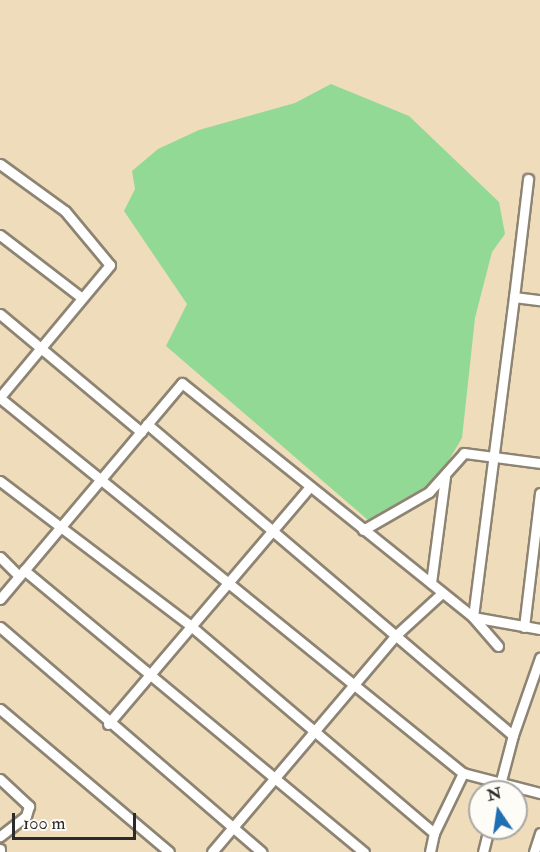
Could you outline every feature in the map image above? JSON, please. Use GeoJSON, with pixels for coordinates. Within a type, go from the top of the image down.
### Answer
{"type":"FeatureCollection","features":[{"type":"Feature","properties":{"kind":"street"},"geometry":{"type":"LineString","coordinates":[[0,164],[65,211],[110,265],[0,397],[231,580],[463,773],[482,780]]}},
{"type":"Feature","properties":{"kind":"street"},"geometry":{"type":"LineString","coordinates":[[472,617],[495,458],[528,179]]}},
{"type":"Feature","properties":{"kind":"street"},"geometry":{"type":"LineString","coordinates":[[0,235],[82,298]]}},
{"type":"Feature","properties":{"kind":"street"},"geometry":{"type":"LineString","coordinates":[[514,297],[540,300]]}},
{"type":"Feature","properties":{"kind":"street"},"geometry":{"type":"LineString","coordinates":[[0,314],[141,432]]}},
{"type":"Feature","properties":{"kind":"street"},"geometry":{"type":"LineString","coordinates":[[0,599],[182,383],[308,489],[472,617],[498,646]]}},
{"type":"Feature","properties":{"kind":"street"},"geometry":{"type":"LineString","coordinates":[[147,424],[271,532],[513,735]]}},
{"type":"Feature","properties":{"kind":"street"},"geometry":{"type":"LineString","coordinates":[[363,530],[407,507],[445,476],[464,453],[540,463]]}},
{"type":"Feature","properties":{"kind":"street"},"geometry":{"type":"LineString","coordinates":[[431,583],[445,476]]}},
{"type":"Feature","properties":{"kind":"street"},"geometry":{"type":"LineString","coordinates":[[0,481],[59,529],[192,627],[434,833]]}},
{"type":"Feature","properties":{"kind":"street"},"geometry":{"type":"LineString","coordinates":[[108,724],[308,489]]}},
{"type":"Feature","properties":{"kind":"street"},"geometry":{"type":"LineString","coordinates":[[524,627],[540,493]]}},
{"type":"Feature","properties":{"kind":"street"},"geometry":{"type":"LineString","coordinates":[[0,557],[149,675],[364,852]]}},
{"type":"Feature","properties":{"kind":"street"},"geometry":{"type":"LineString","coordinates":[[212,852],[395,636],[442,593]]}},
{"type":"Feature","properties":{"kind":"street"},"geometry":{"type":"LineString","coordinates":[[472,617],[540,629]]}},
{"type":"Feature","properties":{"kind":"street"},"geometry":{"type":"LineString","coordinates":[[0,627],[108,724],[262,852]]}},
{"type":"Feature","properties":{"kind":"street"},"geometry":{"type":"LineString","coordinates":[[502,780],[513,735],[540,658]]}},
{"type":"Feature","properties":{"kind":"street"},"geometry":{"type":"LineString","coordinates":[[0,710],[163,850]]}},
{"type":"Feature","properties":{"kind":"street"},"geometry":{"type":"LineString","coordinates":[[430,852],[434,833],[463,773]]}},
{"type":"Feature","properties":{"kind":"street"},"geometry":{"type":"LineString","coordinates":[[0,779],[28,806],[27,816],[0,836]]}},
{"type":"Feature","properties":{"kind":"street"},"geometry":{"type":"LineString","coordinates":[[534,852],[540,833]]}},
{"type":"Feature","properties":{"kind":"green space"},"geometry":{"type":"Polygon","coordinates":[[[331,84],[409,116],[499,202],[505,234],[492,252],[475,318],[462,438],[437,480],[368,520],[166,346],[187,304],[124,211],[135,189],[132,171],[158,149],[199,130],[295,103],[331,84]]]}}]}
